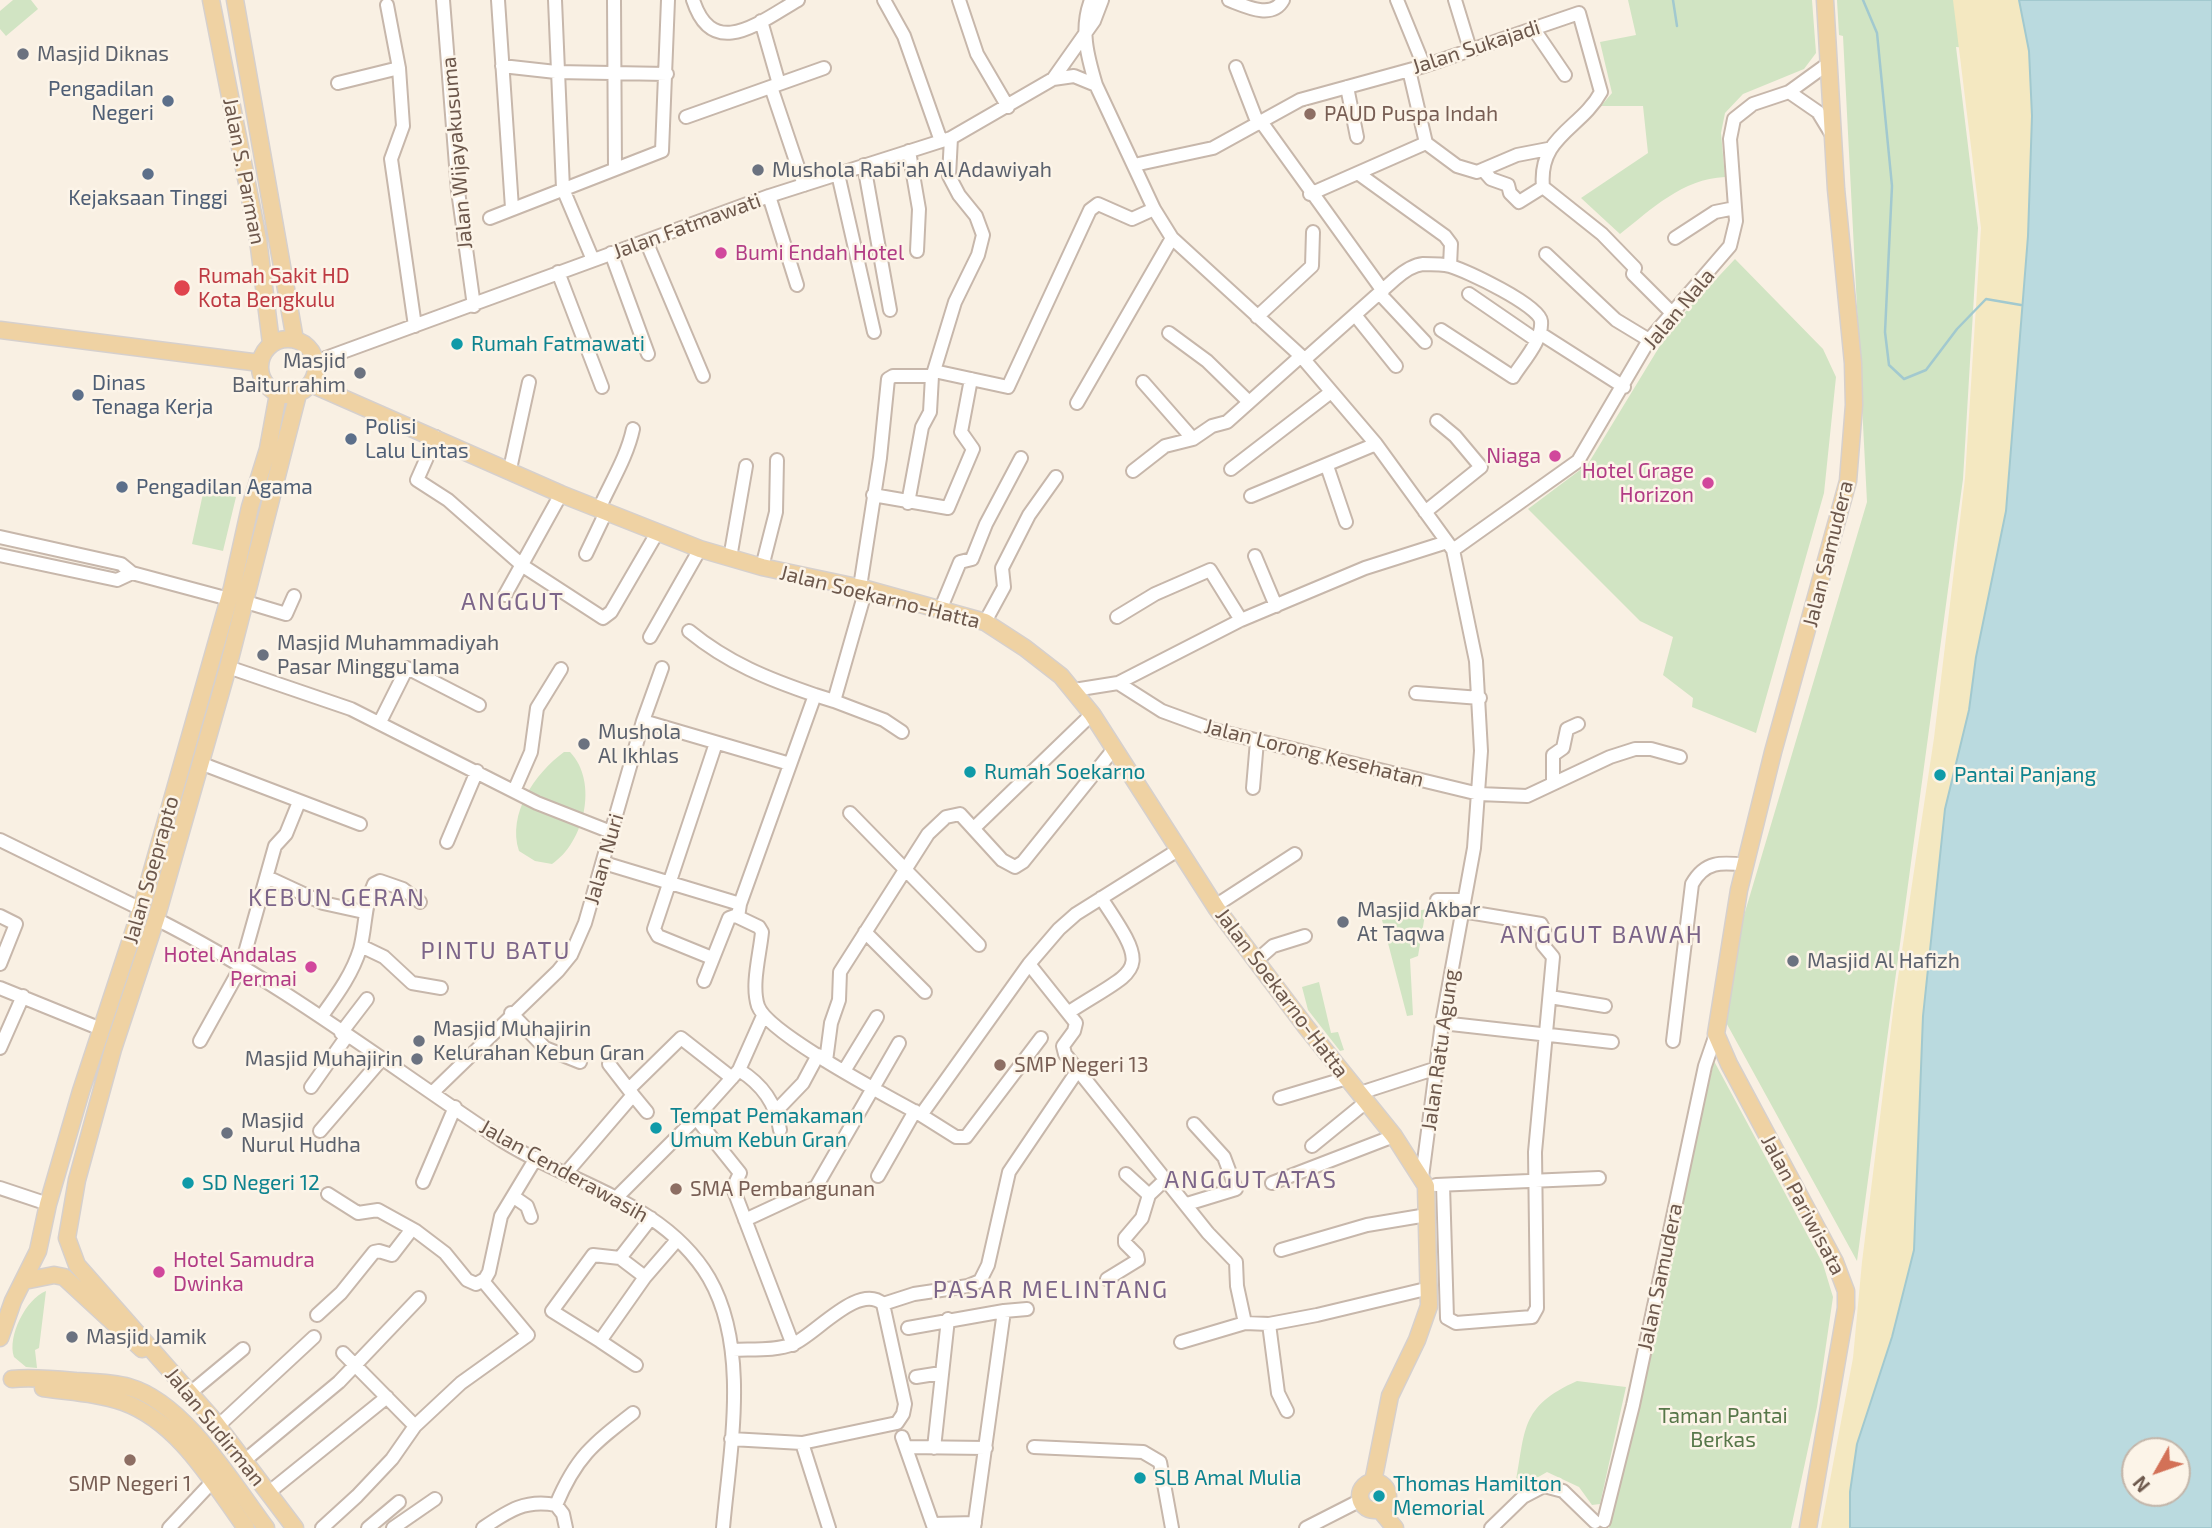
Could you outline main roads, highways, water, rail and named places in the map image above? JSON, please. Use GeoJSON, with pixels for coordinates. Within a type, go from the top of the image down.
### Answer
{"type":"FeatureCollection","features":[{"type":"Feature","properties":{"kind":"main road","name":"Jalan S. Parman"},"geometry":{"type":"LineString","coordinates":[[211,0],[258,239],[271,343]]}},
{"type":"Feature","properties":{"kind":"main road","name":"Jalan S. Parman"},"geometry":{"type":"LineString","coordinates":[[235,0],[295,340]]}},
{"type":"Feature","properties":{"kind":"main road","name":"Jalan Samudera"},"geometry":{"type":"LineString","coordinates":[[1716,1034],[1746,864],[1848,481],[1854,405],[1853,354],[1832,136],[1825,0]]}},
{"type":"Feature","properties":{"kind":"main road"},"geometry":{"type":"LineString","coordinates":[[0,330],[260,363]]}},
{"type":"Feature","properties":{"kind":"main road"},"geometry":{"type":"LineString","coordinates":[[295,340],[309,349],[316,362],[305,389],[278,394],[263,382],[260,363],[271,343],[295,340]]}},
{"type":"Feature","properties":{"kind":"main road","name":"Jalan Soekarno-Hatta"},"geometry":{"type":"LineString","coordinates":[[305,389],[436,437],[561,494],[700,549],[762,566],[863,588],[985,622],[1033,654],[1074,690],[1215,906],[1394,1136],[1424,1181],[1430,1288],[1424,1323],[1390,1396],[1373,1482]]}},
{"type":"Feature","properties":{"kind":"main road","name":"Jalan Soeprapto"},"geometry":{"type":"LineString","coordinates":[[77,1265],[67,1238],[70,1210],[113,1049],[156,919],[305,389]]}},
{"type":"Feature","properties":{"kind":"main road","name":"Jalan Soeprapto"},"geometry":{"type":"LineString","coordinates":[[0,1338],[38,1251],[48,1204],[141,909],[229,599],[250,508],[268,449],[278,394]]}},
{"type":"Feature","properties":{"kind":"main road","name":"Jalan Pariwisata"},"geometry":{"type":"LineString","coordinates":[[1716,1034],[1729,1064],[1835,1262],[1846,1291],[1842,1342],[1808,1528]]}},
{"type":"Feature","properties":{"kind":"main road","name":"Jalan Sudirman"},"geometry":{"type":"LineString","coordinates":[[77,1265],[218,1426],[295,1528]]}},
{"type":"Feature","properties":{"kind":"main road"},"geometry":{"type":"LineString","coordinates":[[24,1281],[54,1275],[64,1277],[121,1332],[165,1364]]}},
{"type":"Feature","properties":{"kind":"main road","name":"Jalan Sudirman"},"geometry":{"type":"LineString","coordinates":[[6,1379],[31,1377],[158,1402],[190,1430],[266,1528]]}},
{"type":"Feature","properties":{"kind":"main road","name":"Jalan Sudirman"},"geometry":{"type":"LineString","coordinates":[[127,1395],[165,1428],[213,1481],[246,1528]]}},
{"type":"Feature","properties":{"kind":"main road"},"geometry":{"type":"LineString","coordinates":[[1379,1509],[1387,1500],[1387,1493],[1384,1487],[1373,1482],[1363,1488],[1361,1500],[1368,1508],[1379,1509],[1395,1528]]}},
{"type":"Feature","properties":{"kind":"water"},"geometry":{"type":"Polygon","coordinates":[[[2019,0],[2212,0],[2212,1528],[1850,1528],[1850,1492],[1857,1444],[1892,1337],[1914,1250],[1923,1016],[1945,809],[1969,710],[1976,657],[2006,511],[2028,236],[2032,116],[2029,51],[2019,0]]]}},
{"type":"Feature","properties":{"kind":"waterway"},"geometry":{"type":"LineString","coordinates":[[1673,0],[1677,26]]}},
{"type":"Feature","properties":{"kind":"waterway"},"geometry":{"type":"LineString","coordinates":[[1863,0],[1877,33],[1892,186],[1885,332],[1889,365],[1904,379],[1926,370],[1957,329],[1986,299],[2021,305]]}},
{"type":"Feature","properties":{"kind":"place","name":"Masjid Diknas"},"geometry":{"type":"Point","coordinates":[23,54]}},
{"type":"Feature","properties":{"kind":"place","name":"Pengadilan Negeri"},"geometry":{"type":"Point","coordinates":[168,101]}},
{"type":"Feature","properties":{"kind":"place","name":"PAUD Puspa Indah"},"geometry":{"type":"Point","coordinates":[1310,114]}},
{"type":"Feature","properties":{"kind":"place","name":"Mushola Rabi'ah Al Adawiyah"},"geometry":{"type":"Point","coordinates":[758,170]}},
{"type":"Feature","properties":{"kind":"place","name":"Kejaksaan Tinggi"},"geometry":{"type":"Point","coordinates":[148,174]}},
{"type":"Feature","properties":{"kind":"place","name":"Bumi Endah Hotel"},"geometry":{"type":"Point","coordinates":[721,253]}},
{"type":"Feature","properties":{"kind":"place","name":"Rumah Sakit HD Kota Bengkulu"},"geometry":{"type":"Point","coordinates":[182,288]}},
{"type":"Feature","properties":{"kind":"place","name":"Rumah Fatmawati"},"geometry":{"type":"Point","coordinates":[457,344]}},
{"type":"Feature","properties":{"kind":"place","name":"Masjid Baiturrahim"},"geometry":{"type":"Point","coordinates":[360,373]}},
{"type":"Feature","properties":{"kind":"place","name":"Dinas Tenaga Kerja"},"geometry":{"type":"Point","coordinates":[78,395]}},
{"type":"Feature","properties":{"kind":"place","name":"Polisi Lalu Lintas"},"geometry":{"type":"Point","coordinates":[351,439]}},
{"type":"Feature","properties":{"kind":"place","name":"Niaga"},"geometry":{"type":"Point","coordinates":[1555,456]}},
{"type":"Feature","properties":{"kind":"place","name":"Hotel Grage Horizon"},"geometry":{"type":"Point","coordinates":[1708,483]}},
{"type":"Feature","properties":{"kind":"place","name":"Pengadilan Agama"},"geometry":{"type":"Point","coordinates":[122,487]}},
{"type":"Feature","properties":{"kind":"place","name":"Masjid Muhammadiyah Pasar Minggu lama"},"geometry":{"type":"Point","coordinates":[263,655]}},
{"type":"Feature","properties":{"kind":"place","name":"Mushola Al Ikhlas"},"geometry":{"type":"Point","coordinates":[584,744]}},
{"type":"Feature","properties":{"kind":"place","name":"Rumah Soekarno"},"geometry":{"type":"Point","coordinates":[970,772]}},
{"type":"Feature","properties":{"kind":"place","name":"Pantai Panjang"},"geometry":{"type":"Point","coordinates":[1940,775]}},
{"type":"Feature","properties":{"kind":"place","name":"Masjid Akbar At Taqwa"},"geometry":{"type":"Point","coordinates":[1343,922]}},
{"type":"Feature","properties":{"kind":"place","name":"Masjid Al Hafizh"},"geometry":{"type":"Point","coordinates":[1793,961]}},
{"type":"Feature","properties":{"kind":"place","name":"Hotel Andalas Permai"},"geometry":{"type":"Point","coordinates":[311,967]}},
{"type":"Feature","properties":{"kind":"place","name":"Masjid Muhajirin Kelurahan Kebun Gran"},"geometry":{"type":"Point","coordinates":[419,1041]}},
{"type":"Feature","properties":{"kind":"place","name":"Masjid Muhajirin"},"geometry":{"type":"Point","coordinates":[417,1059]}},
{"type":"Feature","properties":{"kind":"place","name":"SMP Negeri 13"},"geometry":{"type":"Point","coordinates":[1000,1065]}},
{"type":"Feature","properties":{"kind":"place","name":"Tempat Pemakaman Umum Kebun Gran"},"geometry":{"type":"Point","coordinates":[656,1128]}},
{"type":"Feature","properties":{"kind":"place","name":"Masjid Nurul Hudha"},"geometry":{"type":"Point","coordinates":[227,1133]}},
{"type":"Feature","properties":{"kind":"place","name":"SD Negeri 12"},"geometry":{"type":"Point","coordinates":[188,1183]}},
{"type":"Feature","properties":{"kind":"place","name":"SMA Pembangunan"},"geometry":{"type":"Point","coordinates":[676,1189]}},
{"type":"Feature","properties":{"kind":"place","name":"Hotel Samudra Dwinka"},"geometry":{"type":"Point","coordinates":[159,1272]}},
{"type":"Feature","properties":{"kind":"place","name":"Masjid Jamik"},"geometry":{"type":"Point","coordinates":[72,1337]}},
{"type":"Feature","properties":{"kind":"place","name":"SMP Negeri 1"},"geometry":{"type":"Point","coordinates":[130,1460]}},
{"type":"Feature","properties":{"kind":"place","name":"SLB Amal Mulia"},"geometry":{"type":"Point","coordinates":[1140,1478]}},
{"type":"Feature","properties":{"kind":"place","name":"Thomas Hamilton Memorial"},"geometry":{"type":"Point","coordinates":[1379,1496]}},
{"type":"Feature","properties":{"kind":"district","name":"ANGGUT"},"geometry":{"type":"Point","coordinates":[513,602]}},
{"type":"Feature","properties":{"kind":"district","name":"KEBUN GERAN"},"geometry":{"type":"Point","coordinates":[337,898]}},
{"type":"Feature","properties":{"kind":"district","name":"ANGGUT BAWAH"},"geometry":{"type":"Point","coordinates":[1602,935]}},
{"type":"Feature","properties":{"kind":"district","name":"PINTU BATU"},"geometry":{"type":"Point","coordinates":[496,951]}},
{"type":"Feature","properties":{"kind":"district","name":"ANGGUT ATAS"},"geometry":{"type":"Point","coordinates":[1251,1180]}},
{"type":"Feature","properties":{"kind":"district","name":"PASAR MELINTANG"},"geometry":{"type":"Point","coordinates":[1051,1290]}},
{"type":"Feature","properties":{"kind":"park label","name":"Taman Pantai Berkas"},"geometry":{"type":"Point","coordinates":[1723,1428]}}]}
